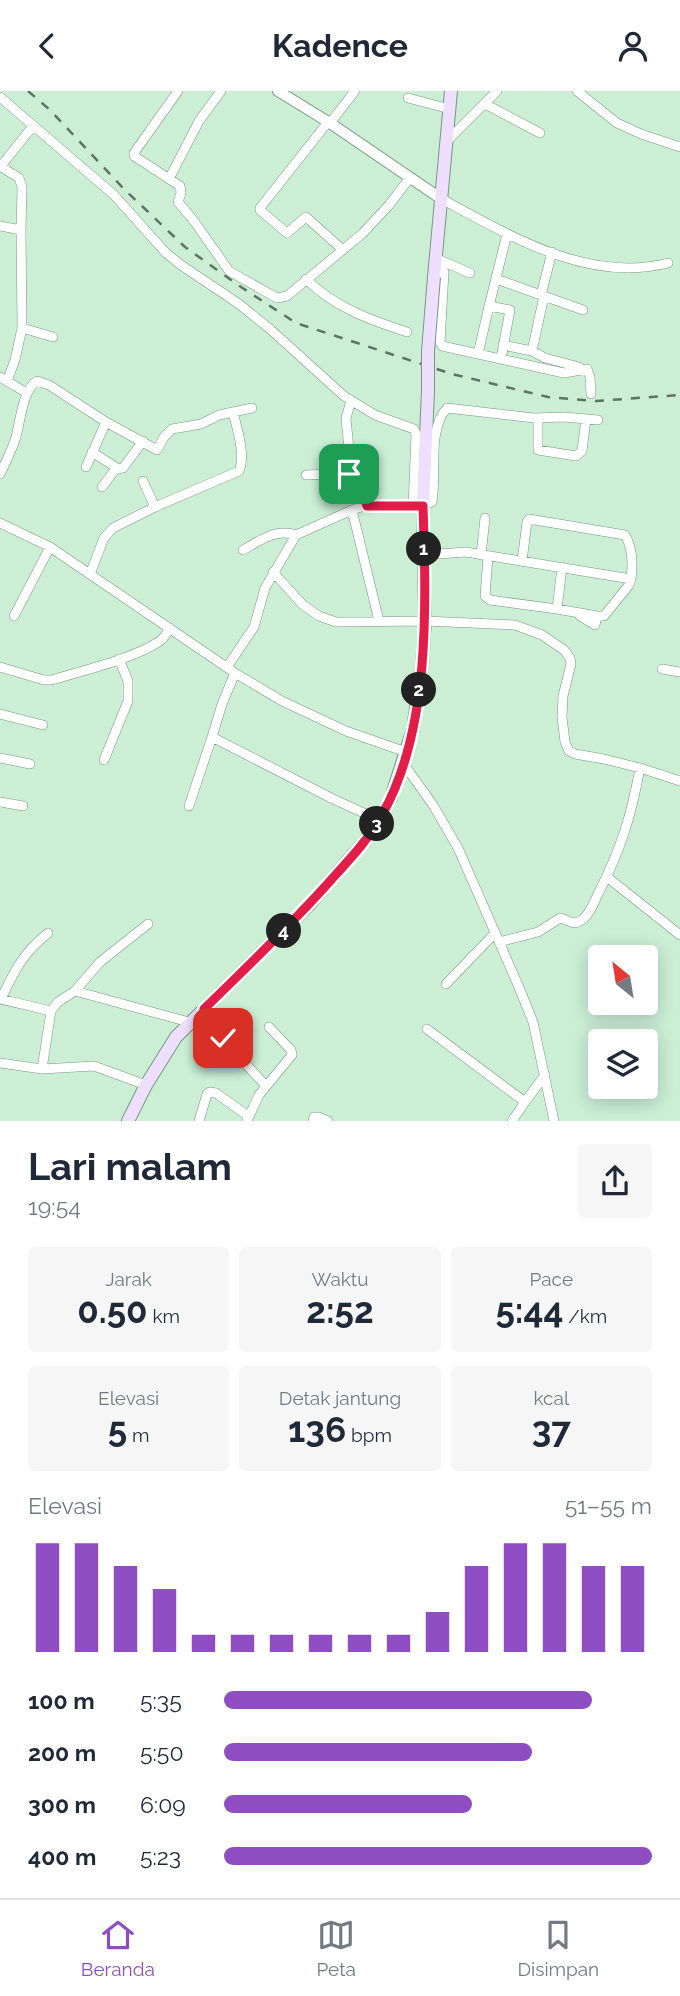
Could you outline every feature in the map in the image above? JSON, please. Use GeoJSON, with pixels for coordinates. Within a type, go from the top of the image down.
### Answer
{"type":"FeatureCollection","features":[{"type":"Feature","properties":{"kind":"main road"},"geometry":{"type":"LineString","coordinates":[[128,1121],[165,1051],[189,1022],[310,904],[352,857],[379,820],[391,798],[405,758],[418,696],[425,621],[424,555],[418,506],[440,198],[451,91]]}},
{"type":"Feature","properties":{"kind":"street"},"geometry":{"type":"LineString","coordinates":[[178,91],[134,154],[135,157],[181,188],[178,202],[232,275],[277,298],[287,296],[376,221],[409,179]]}},
{"type":"Feature","properties":{"kind":"street"},"geometry":{"type":"LineString","coordinates":[[169,179],[199,121],[221,91]]}},
{"type":"Feature","properties":{"kind":"street"},"geometry":{"type":"LineString","coordinates":[[278,91],[329,122],[409,179],[507,234],[552,252],[607,268],[644,268],[668,263]]}},
{"type":"Feature","properties":{"kind":"street"},"geometry":{"type":"LineString","coordinates":[[343,250],[306,217],[287,233],[260,208],[355,91]]}},
{"type":"Feature","properties":{"kind":"street"},"geometry":{"type":"LineString","coordinates":[[446,142],[497,91]]}},
{"type":"Feature","properties":{"kind":"street"},"geometry":{"type":"LineString","coordinates":[[577,91],[617,123],[680,147]]}},
{"type":"Feature","properties":{"kind":"street"},"geometry":{"type":"LineString","coordinates":[[0,97],[114,195],[166,253],[239,304],[351,401],[374,415],[414,429],[418,506]]}},
{"type":"Feature","properties":{"kind":"street"},"geometry":{"type":"LineString","coordinates":[[408,98],[450,109]]}},
{"type":"Feature","properties":{"kind":"street"},"geometry":{"type":"LineString","coordinates":[[485,104],[540,133]]}},
{"type":"Feature","properties":{"kind":"street"},"geometry":{"type":"LineString","coordinates":[[27,393],[3,379],[15,360],[22,328],[22,183],[16,175],[1,166],[33,126]]}},
{"type":"Feature","properties":{"kind":"street"},"geometry":{"type":"LineString","coordinates":[[0,226],[21,230]]}},
{"type":"Feature","properties":{"kind":"street"},"geometry":{"type":"LineString","coordinates":[[478,354],[507,234]]}},
{"type":"Feature","properties":{"kind":"street"},"geometry":{"type":"LineString","coordinates":[[532,351],[552,252]]}},
{"type":"Feature","properties":{"kind":"street"},"geometry":{"type":"LineString","coordinates":[[436,268],[470,273]]}},
{"type":"Feature","properties":{"kind":"street"},"geometry":{"type":"LineString","coordinates":[[436,268],[444,272],[440,342],[442,346],[564,373],[587,369]]}},
{"type":"Feature","properties":{"kind":"street"},"geometry":{"type":"LineString","coordinates":[[306,279],[339,305],[376,322],[407,332]]}},
{"type":"Feature","properties":{"kind":"street"},"geometry":{"type":"LineString","coordinates":[[496,279],[583,310]]}},
{"type":"Feature","properties":{"kind":"street"},"geometry":{"type":"LineString","coordinates":[[489,306],[514,311],[501,359]]}},
{"type":"Feature","properties":{"kind":"street"},"geometry":{"type":"LineString","coordinates":[[22,328],[53,337]]}},
{"type":"Feature","properties":{"kind":"street"},"geometry":{"type":"LineString","coordinates":[[503,345],[532,351],[545,358],[587,369]]}},
{"type":"Feature","properties":{"kind":"street"},"geometry":{"type":"LineString","coordinates":[[587,369],[591,394]]}},
{"type":"Feature","properties":{"kind":"street"},"geometry":{"type":"LineString","coordinates":[[0,474],[15,438],[27,393],[31,384],[40,381],[157,450],[172,429],[201,424],[219,415],[252,408]]}},
{"type":"Feature","properties":{"kind":"street"},"geometry":{"type":"LineString","coordinates":[[348,479],[350,460],[346,418],[351,401]]}},
{"type":"Feature","properties":{"kind":"street"},"geometry":{"type":"LineString","coordinates":[[189,806],[231,670],[257,621],[265,588],[296,535],[367,506],[418,506],[433,502],[436,430],[445,410],[450,407],[538,418],[598,420]]}},
{"type":"Feature","properties":{"kind":"street"},"geometry":{"type":"LineString","coordinates":[[90,574],[108,533],[113,528],[241,468],[233,412]]}},
{"type":"Feature","properties":{"kind":"street"},"geometry":{"type":"LineString","coordinates":[[538,418],[537,450],[576,456],[583,451],[586,419]]}},
{"type":"Feature","properties":{"kind":"street"},"geometry":{"type":"LineString","coordinates":[[86,467],[106,422]]}},
{"type":"Feature","properties":{"kind":"street"},"geometry":{"type":"LineString","coordinates":[[92,452],[119,470],[143,441]]}},
{"type":"Feature","properties":{"kind":"street"},"geometry":{"type":"LineString","coordinates":[[102,487],[117,468]]}},
{"type":"Feature","properties":{"kind":"street"},"geometry":{"type":"LineString","coordinates":[[306,475],[331,474],[357,480],[367,506]]}},
{"type":"Feature","properties":{"kind":"street"},"geometry":{"type":"LineString","coordinates":[[143,481],[155,507]]}},
{"type":"Feature","properties":{"kind":"street"},"geometry":{"type":"LineString","coordinates":[[352,510],[379,621]]}},
{"type":"Feature","properties":{"kind":"street"},"geometry":{"type":"LineString","coordinates":[[485,518],[487,598],[597,616],[607,613],[631,579],[633,561],[627,537],[529,519],[522,561]]}},
{"type":"Feature","properties":{"kind":"street"},"geometry":{"type":"LineString","coordinates":[[0,523],[50,547],[231,670],[294,708],[405,758],[458,848],[533,1022],[554,1121]]}},
{"type":"Feature","properties":{"kind":"street"},"geometry":{"type":"LineString","coordinates":[[243,550],[271,535],[286,532],[296,535]]}},
{"type":"Feature","properties":{"kind":"street"},"geometry":{"type":"LineString","coordinates":[[14,616],[50,547]]}},
{"type":"Feature","properties":{"kind":"street"},"geometry":{"type":"LineString","coordinates":[[424,555],[453,552],[631,579]]}},
{"type":"Feature","properties":{"kind":"street"},"geometry":{"type":"LineString","coordinates":[[557,608],[562,567]]}},
{"type":"Feature","properties":{"kind":"street"},"geometry":{"type":"LineString","coordinates":[[273,572],[303,604],[319,616],[336,622],[425,621],[515,625],[542,635],[564,650],[571,664],[563,696],[562,717],[569,751],[640,768],[680,781]]}},
{"type":"Feature","properties":{"kind":"street"},"geometry":{"type":"LineString","coordinates":[[0,667],[47,680],[119,659],[159,641],[170,628]]}},
{"type":"Feature","properties":{"kind":"street"},"geometry":{"type":"LineString","coordinates":[[104,760],[128,701],[128,681],[119,659]]}},
{"type":"Feature","properties":{"kind":"street"},"geometry":{"type":"LineString","coordinates":[[662,669],[680,672]]}},
{"type":"Feature","properties":{"kind":"street"},"geometry":{"type":"LineString","coordinates":[[0,714],[43,725]]}},
{"type":"Feature","properties":{"kind":"street"},"geometry":{"type":"LineString","coordinates":[[212,737],[379,820]]}},
{"type":"Feature","properties":{"kind":"street"},"geometry":{"type":"LineString","coordinates":[[0,758],[30,764]]}},
{"type":"Feature","properties":{"kind":"street"},"geometry":{"type":"LineString","coordinates":[[446,984],[497,938],[538,932],[560,918],[573,923],[580,921],[589,912],[623,841],[640,768]]}},
{"type":"Feature","properties":{"kind":"street"},"geometry":{"type":"LineString","coordinates":[[0,802],[23,806]]}},
{"type":"Feature","properties":{"kind":"street"},"geometry":{"type":"LineString","coordinates":[[607,877],[680,935]]}},
{"type":"Feature","properties":{"kind":"street"},"geometry":{"type":"LineString","coordinates":[[42,1069],[51,1011],[58,1002],[75,991],[100,962],[148,924]]}},
{"type":"Feature","properties":{"kind":"street"},"geometry":{"type":"LineString","coordinates":[[48,933],[33,945],[20,961],[1,999],[51,1011]]}},
{"type":"Feature","properties":{"kind":"street"},"geometry":{"type":"LineString","coordinates":[[75,991],[189,1022]]}},
{"type":"Feature","properties":{"kind":"street"},"geometry":{"type":"LineString","coordinates":[[204,1009],[231,1048],[266,1086]]}},
{"type":"Feature","properties":{"kind":"street"},"geometry":{"type":"LineString","coordinates":[[199,1121],[210,1092],[216,1093],[247,1118],[259,1095],[292,1053],[270,1027]]}},
{"type":"Feature","properties":{"kind":"street"},"geometry":{"type":"LineString","coordinates":[[427,1029],[525,1103]]}},
{"type":"Feature","properties":{"kind":"street"},"geometry":{"type":"LineString","coordinates":[[0,1063],[42,1069],[94,1066],[146,1085]]}},
{"type":"Feature","properties":{"kind":"street"},"geometry":{"type":"LineString","coordinates":[[512,1121],[545,1075]]}},
{"type":"Feature","properties":{"kind":"street"},"geometry":{"type":"LineString","coordinates":[[313,1121],[319,1117],[328,1121]]}},
{"type":"Feature","properties":{"kind":"railway"},"geometry":{"type":"LineString","coordinates":[[28,91],[185,247],[296,323],[452,374],[548,397],[596,401],[680,395]]}},
{"type":"Feature","properties":{"kind":"route"},"geometry":{"type":"LineString","coordinates":[[223,1038],[204,1009],[310,904],[364,842],[391,798],[413,729],[425,621],[423,506],[367,506],[360,482],[348,479],[349,474]]}}]}
